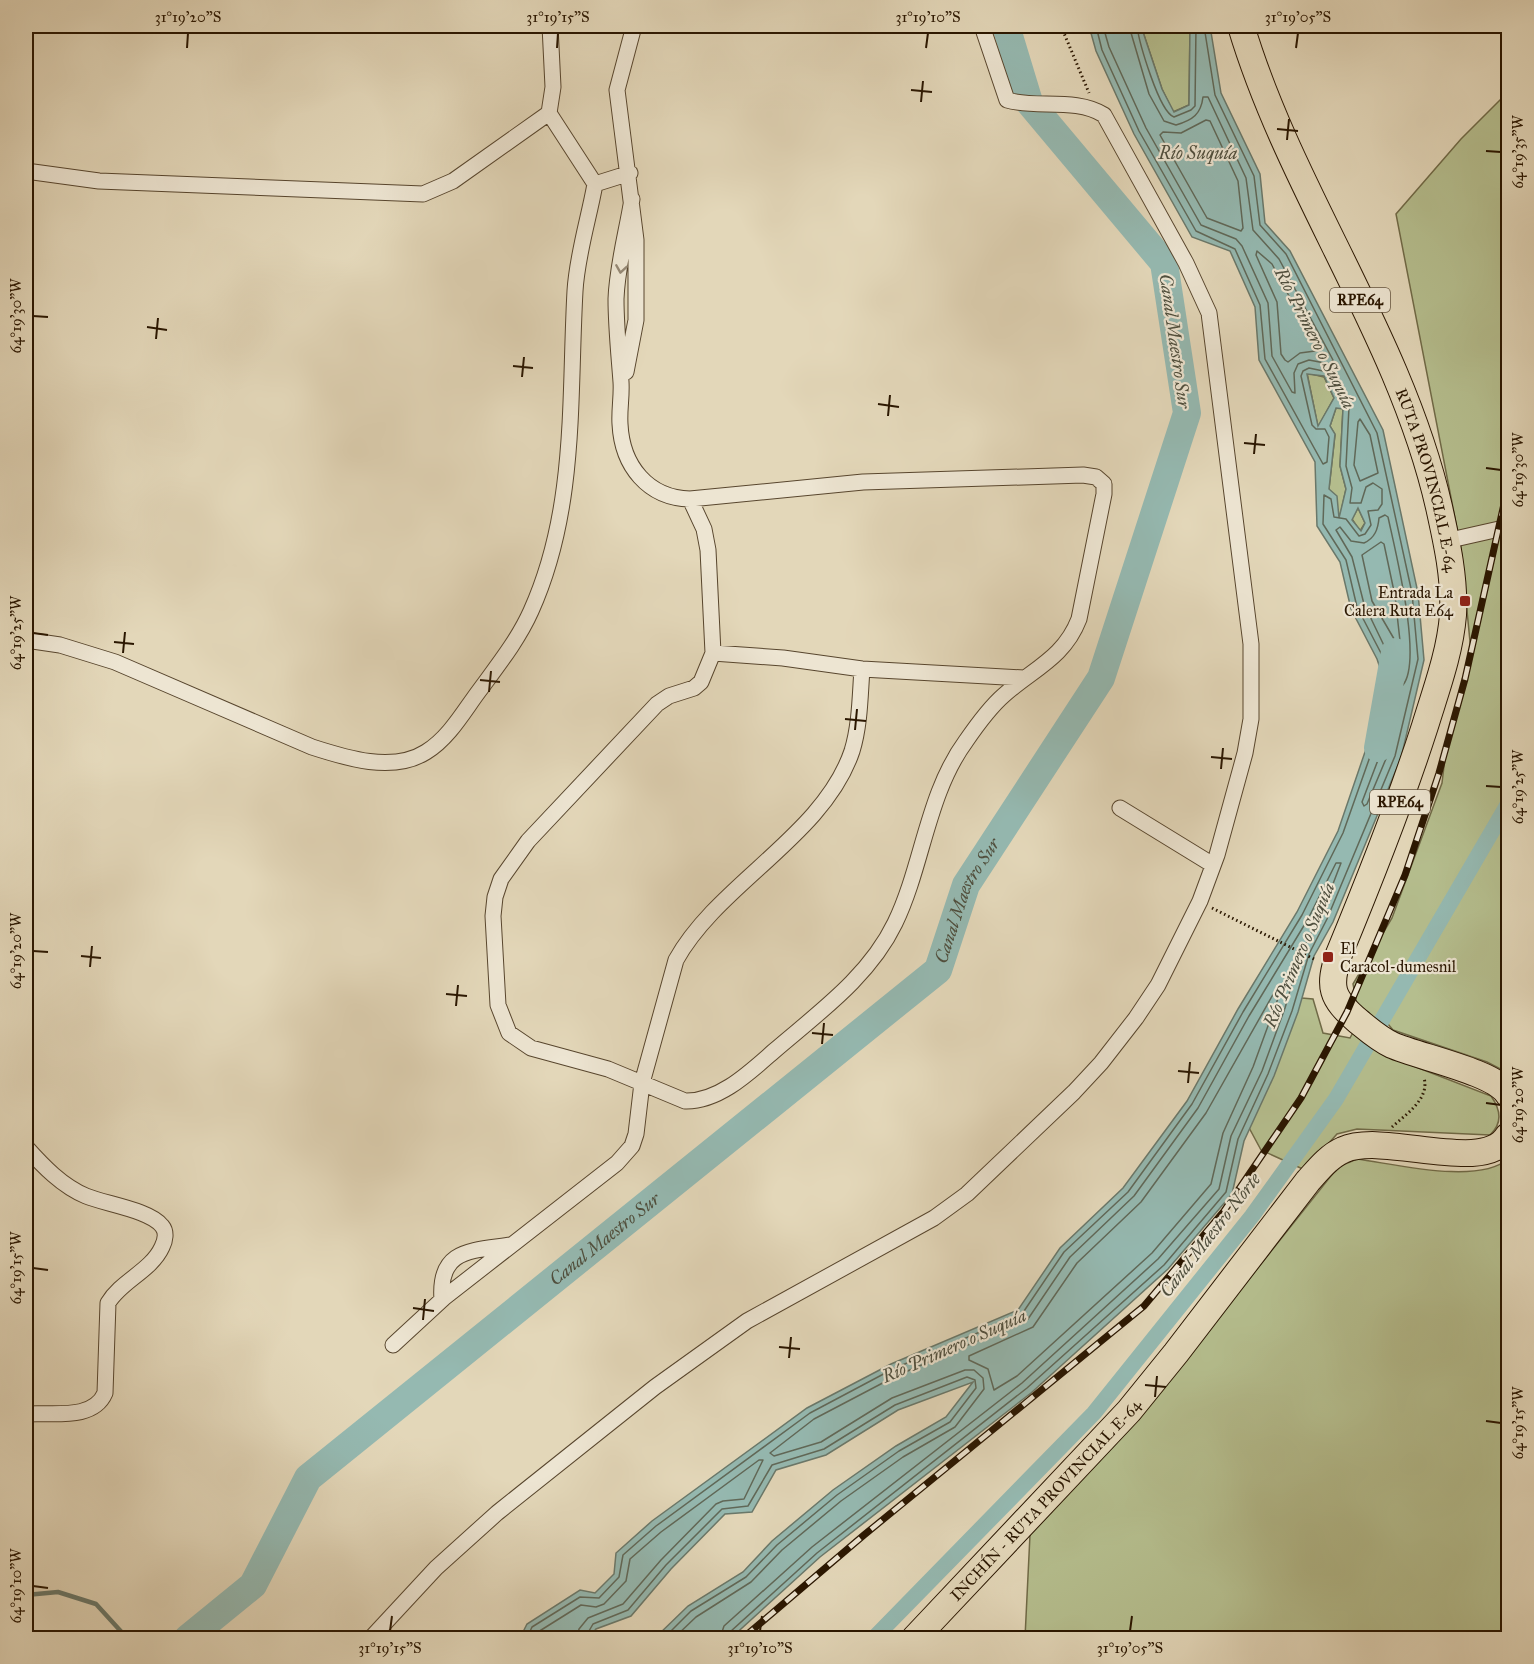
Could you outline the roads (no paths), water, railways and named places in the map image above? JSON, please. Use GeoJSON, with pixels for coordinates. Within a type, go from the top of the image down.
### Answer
{"type":"FeatureCollection","features":[{"type":"Feature","properties":{"kind":"main road","name":"RUTA PROVINCIAL E-64"},"geometry":{"type":"LineString","coordinates":[[1241,26],[1268,104],[1412,412],[1432,478],[1446,541],[1453,602],[1446,653],[1402,796],[1332,976],[1334,994],[1347,1012],[1381,1040],[1411,1053],[1486,1076],[1497,1082],[1509,1094]]}},
{"type":"Feature","properties":{"kind":"main road","name":"INCHÍN - RUTA PROVINCIAL E-64"},"geometry":{"type":"LineString","coordinates":[[915,1638],[1129,1411],[1315,1174],[1338,1152],[1370,1145],[1479,1153],[1499,1146],[1509,1136]]}},
{"type":"Feature","properties":{"kind":"street"},"geometry":{"type":"LineString","coordinates":[[26,640],[60,645],[115,662],[312,747],[366,762],[385,763],[426,753],[449,731],[505,655],[530,612],[553,554],[564,504],[573,397],[575,288],[595,184],[549,113],[553,87],[550,26]]}},
{"type":"Feature","properties":{"kind":"street"},"geometry":{"type":"LineString","coordinates":[[634,26],[617,90],[630,173],[636,240],[636,310],[621,393],[620,424],[623,446],[645,484],[658,494],[673,499],[863,482],[1083,475],[1096,477],[1104,484],[1104,494],[1079,619],[1071,639],[1061,651],[1002,697],[964,743],[948,774],[926,830],[894,924],[863,971],[845,990],[756,1067],[711,1097],[699,1102],[685,1101],[597,1066],[531,1048],[509,1033],[498,1005],[493,916],[495,897],[501,879],[528,841],[657,704],[669,696],[694,688],[701,682],[713,653],[708,550],[704,529],[690,499]]}},
{"type":"Feature","properties":{"kind":"street"},"geometry":{"type":"LineString","coordinates":[[371,1638],[436,1568],[488,1521],[664,1380],[747,1321],[934,1218],[968,1194],[1074,1092],[1136,1018],[1180,946],[1200,901],[1213,865],[1245,753],[1251,719],[1252,692],[1251,644],[1209,313],[1104,115],[1097,110],[1007,100],[982,26]]}},
{"type":"Feature","properties":{"kind":"street"},"geometry":{"type":"LineString","coordinates":[[26,171],[99,181],[423,194],[453,181],[549,113]]}},
{"type":"Feature","properties":{"kind":"street"},"geometry":{"type":"LineString","coordinates":[[595,184],[630,173]]}},
{"type":"Feature","properties":{"kind":"street"},"geometry":{"type":"LineString","coordinates":[[1446,541],[1509,527]]}},
{"type":"Feature","properties":{"kind":"street"},"geometry":{"type":"LineString","coordinates":[[713,653],[783,658],[862,669],[1024,678]]}},
{"type":"Feature","properties":{"kind":"street"},"geometry":{"type":"LineString","coordinates":[[393,1345],[442,1300],[624,1157],[636,1134],[642,1083],[668,983],[686,942],[809,818],[831,792],[844,771],[857,733],[862,669]]}},
{"type":"Feature","properties":{"kind":"street"},"geometry":{"type":"LineString","coordinates":[[1120,808],[1213,865]]}},
{"type":"Feature","properties":{"kind":"street"},"geometry":{"type":"LineString","coordinates":[[26,1147],[46,1169],[84,1196],[154,1218],[163,1226],[166,1235],[163,1247],[155,1259],[114,1293],[108,1303],[105,1393],[101,1402],[88,1411],[26,1414]]}},
{"type":"Feature","properties":{"kind":"street"},"geometry":{"type":"LineString","coordinates":[[442,1300],[441,1282],[450,1262],[472,1250],[511,1245]]}},
{"type":"Feature","properties":{"kind":"water","name":"Río Suquía"},"geometry":{"type":"Polygon","coordinates":[[[1089,26],[1141,26],[1162,89],[1174,112],[1189,105],[1190,26],[1210,26],[1221,93],[1260,174],[1265,223],[1290,251],[1383,430],[1418,593],[1424,660],[1401,758],[1333,922],[1314,956],[1298,1012],[1274,1076],[1244,1141],[1232,1194],[1168,1269],[1031,1393],[820,1557],[731,1638],[655,1638],[688,1606],[743,1572],[772,1541],[833,1490],[896,1446],[946,1417],[973,1382],[898,1410],[826,1455],[776,1470],[752,1512],[725,1514],[671,1569],[631,1616],[596,1629],[589,1638],[520,1638],[527,1624],[580,1590],[595,1593],[614,1574],[616,1553],[652,1521],[807,1408],[891,1364],[1018,1310],[1060,1248],[1123,1188],[1187,1101],[1238,1009],[1297,912],[1338,831],[1366,749],[1390,698],[1377,659],[1351,609],[1340,562],[1317,526],[1315,462],[1259,360],[1255,307],[1230,251],[1192,237],[1134,134],[1096,51],[1089,26]],[[1307,374],[1318,426],[1334,398],[1324,376],[1307,374]],[[1336,408],[1330,426],[1335,434],[1329,489],[1337,496],[1339,518],[1346,489],[1340,466],[1343,409],[1336,408]],[[1358,508],[1352,520],[1361,531],[1365,523],[1358,508]]]}},
{"type":"Feature","properties":{"kind":"waterway","name":"Canal Maestro Sur"},"geometry":{"type":"LineString","coordinates":[[188,1638],[253,1585],[308,1478],[938,970],[966,885],[1101,678],[1187,413],[1164,263],[1029,102],[1006,26]]}},
{"type":"Feature","properties":{"kind":"waterway","name":"Río Primero o Suquía"},"geometry":{"type":"LineString","coordinates":[[1378,748],[1395,652]]}},
{"type":"Feature","properties":{"kind":"waterway","name":"Canal Maestro Norte"},"geometry":{"type":"LineString","coordinates":[[874,1638],[1094,1413],[1252,1216],[1336,1099],[1508,804]]}},
{"type":"Feature","properties":{"kind":"waterway"},"geometry":{"type":"LineString","coordinates":[[26,1595],[58,1592],[96,1604],[127,1638]]}},
{"type":"Feature","properties":{"kind":"railway"},"geometry":{"type":"LineString","coordinates":[[743,1638],[864,1535],[1144,1306],[1224,1211],[1301,1098],[1347,1012],[1405,875],[1439,773],[1465,679],[1508,486]]}},
{"type":"Feature","properties":{"kind":"place","name":"Entrada La Calera Ruta E64"},"geometry":{"type":"Point","coordinates":[1465,601]}},
{"type":"Feature","properties":{"kind":"place","name":"El Caracol-dumesnil"},"geometry":{"type":"Point","coordinates":[1328,957]}}]}
